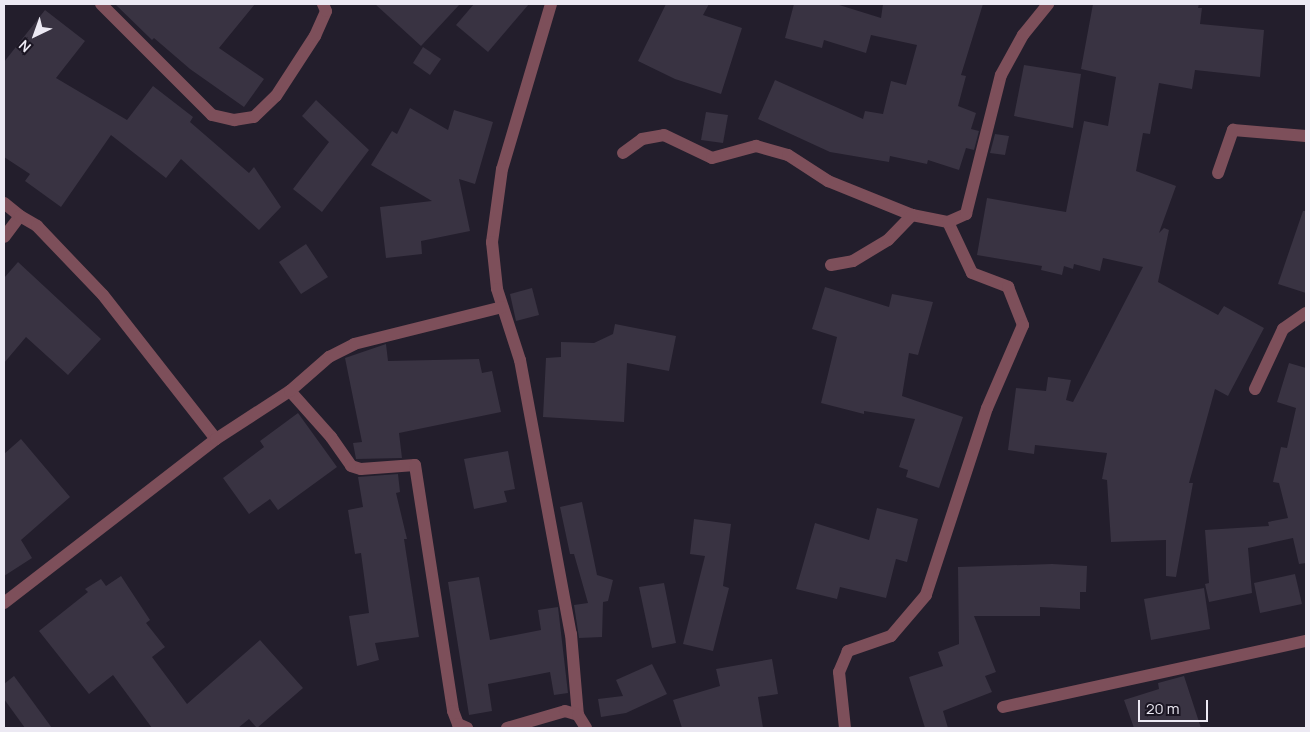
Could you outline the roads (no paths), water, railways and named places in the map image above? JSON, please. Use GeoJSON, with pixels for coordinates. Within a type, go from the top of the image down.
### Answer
{"type":"FeatureCollection","features":[{"type":"Feature","properties":{"kind":"street"},"geometry":{"type":"LineString","coordinates":[[101,4],[212,115],[234,120],[254,117],[276,96],[315,36],[326,11],[324,4]]}},
{"type":"Feature","properties":{"kind":"street"},"geometry":{"type":"LineString","coordinates":[[551,4],[498,189],[492,242],[497,289],[520,360],[571,634],[578,715],[586,728]]}},
{"type":"Feature","properties":{"kind":"street"},"geometry":{"type":"LineString","coordinates":[[623,153],[642,139],[664,135],[712,158],[756,146],[788,155],[828,181],[912,215],[948,222],[966,214],[1001,75],[1023,35],[1048,4]]}},
{"type":"Feature","properties":{"kind":"street"},"geometry":{"type":"LineString","coordinates":[[1218,173],[1233,130],[1306,136]]}},
{"type":"Feature","properties":{"kind":"street"},"geometry":{"type":"LineString","coordinates":[[4,203],[43,231],[103,295],[216,439]]}},
{"type":"Feature","properties":{"kind":"street"},"geometry":{"type":"LineString","coordinates":[[831,265],[853,261],[888,240],[912,215]]}},
{"type":"Feature","properties":{"kind":"street"},"geometry":{"type":"LineString","coordinates":[[4,237],[20,216]]}},
{"type":"Feature","properties":{"kind":"street"},"geometry":{"type":"LineString","coordinates":[[845,728],[839,672],[848,651],[891,636],[926,595],[987,408],[1023,325],[1008,287],[972,273],[948,222]]}},
{"type":"Feature","properties":{"kind":"street"},"geometry":{"type":"LineString","coordinates":[[4,603],[216,439],[290,391],[329,357],[354,344],[502,307]]}},
{"type":"Feature","properties":{"kind":"street"},"geometry":{"type":"LineString","coordinates":[[1255,389],[1283,329],[1306,314]]}},
{"type":"Feature","properties":{"kind":"street"},"geometry":{"type":"LineString","coordinates":[[290,391],[331,437],[351,466],[361,469],[415,465],[453,711],[462,726],[446,728]]}},
{"type":"Feature","properties":{"kind":"street"},"geometry":{"type":"LineString","coordinates":[[1003,707],[1306,641]]}},
{"type":"Feature","properties":{"kind":"street"},"geometry":{"type":"LineString","coordinates":[[507,728],[565,711],[578,715]]}}]}
